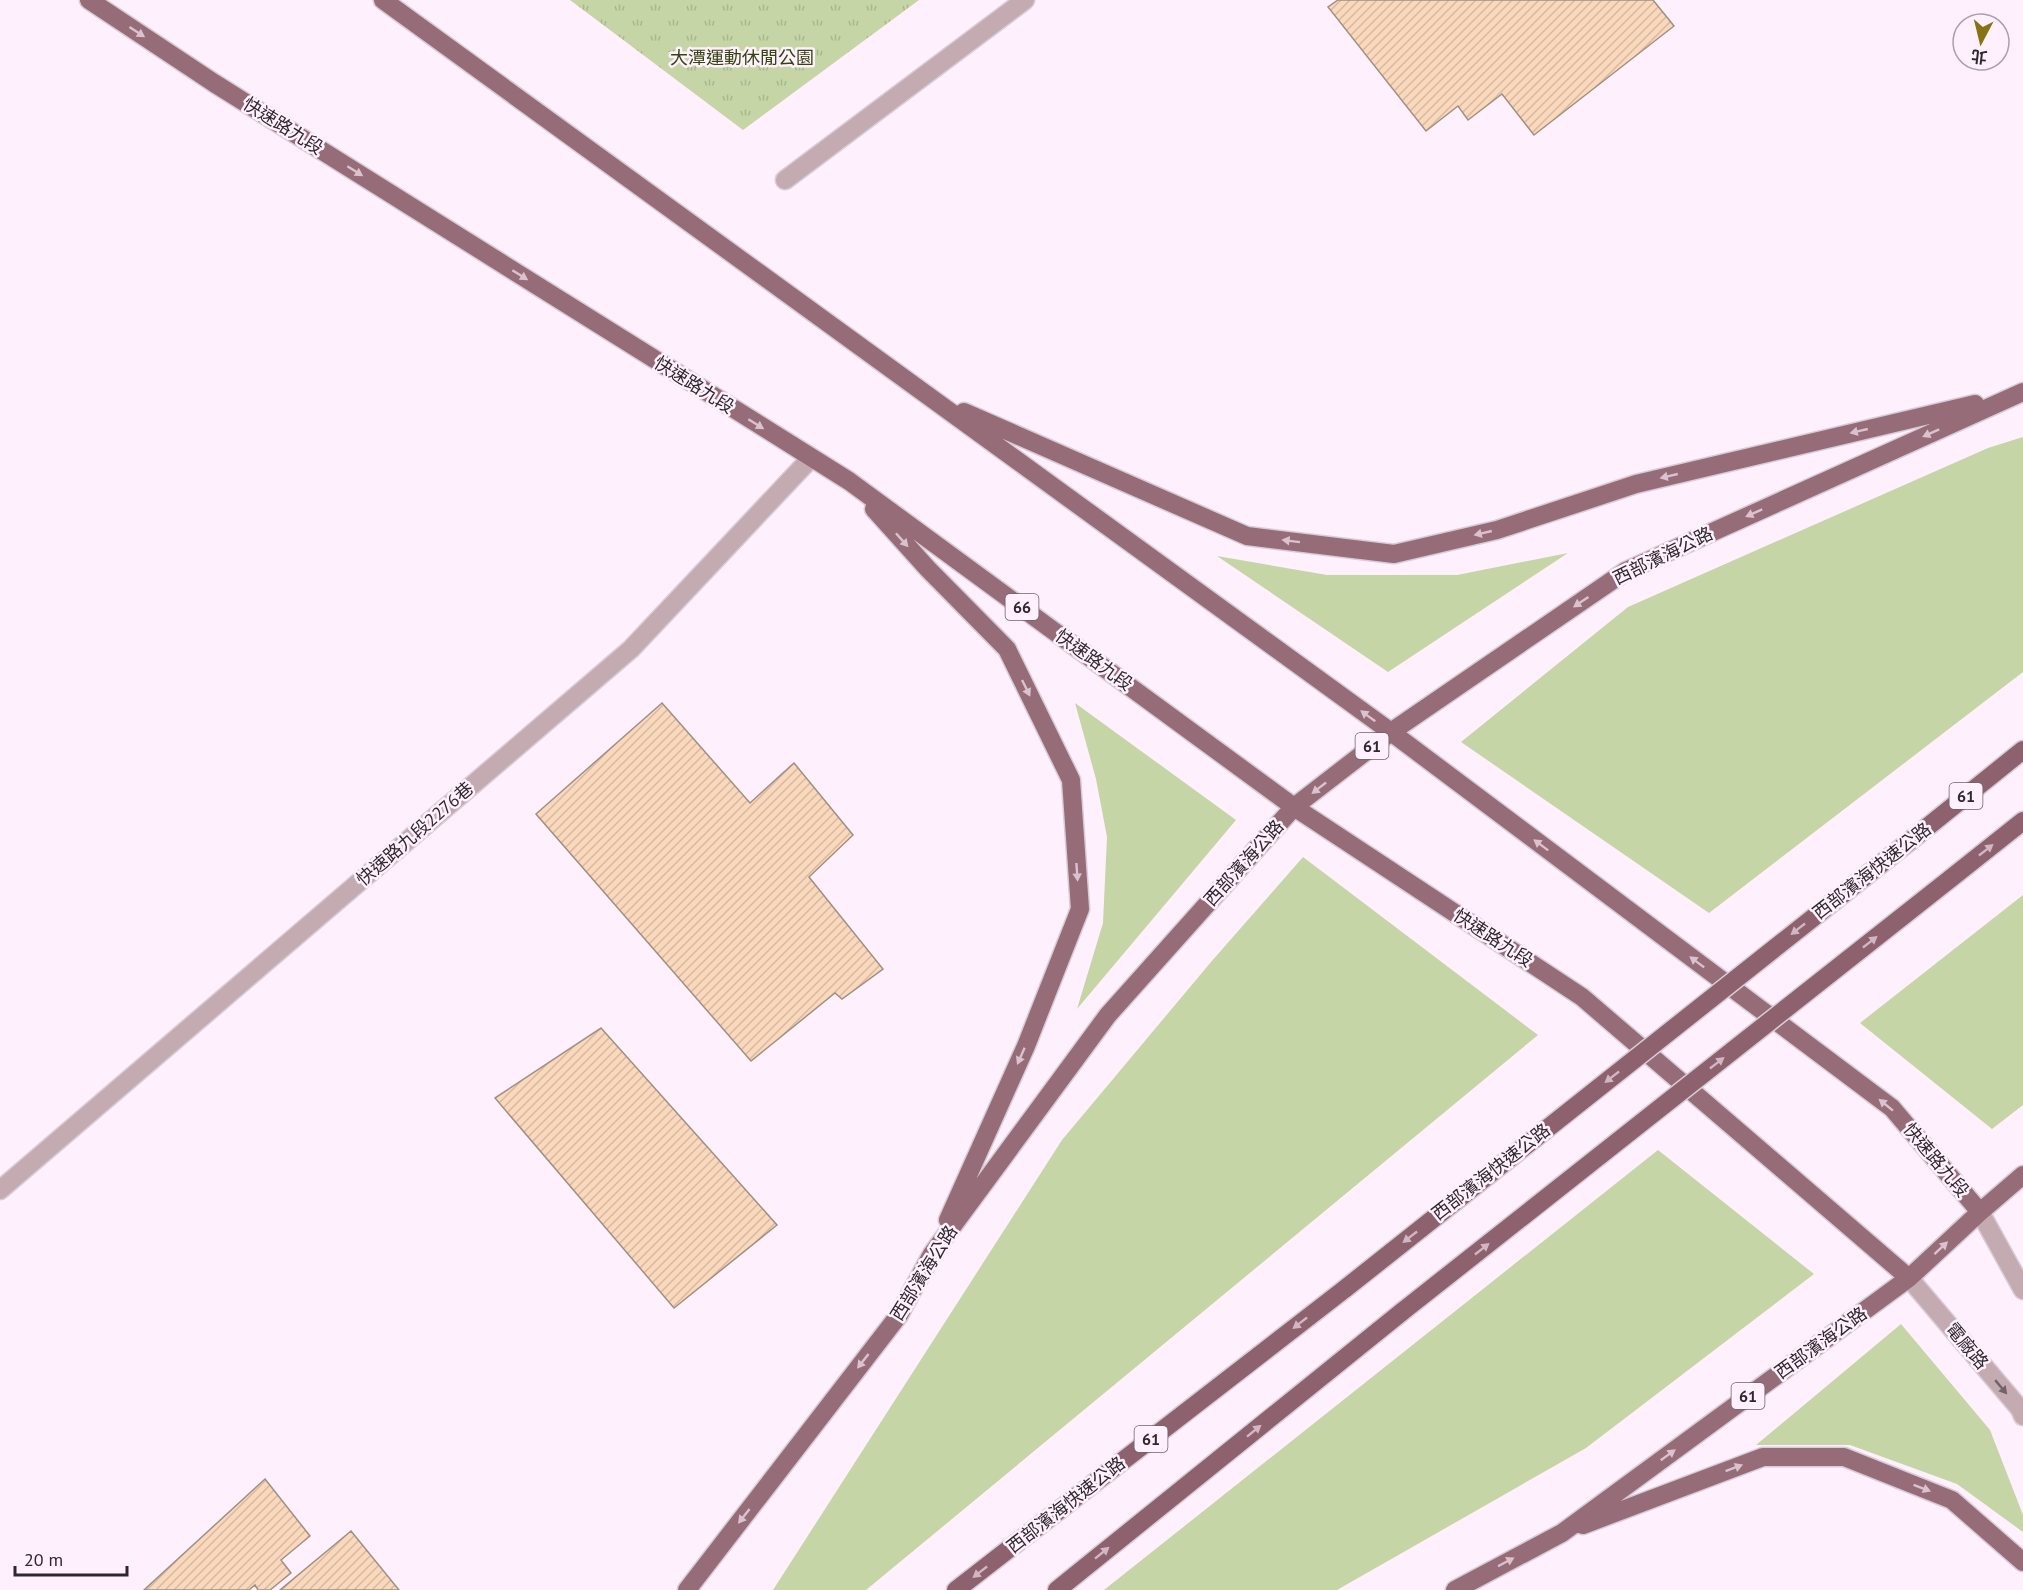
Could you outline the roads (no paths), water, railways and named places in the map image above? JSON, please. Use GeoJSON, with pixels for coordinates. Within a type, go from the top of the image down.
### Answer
{"type":"FeatureCollection","features":[{"type":"Feature","properties":{"kind":"highway","name":"西部濱海快速公路"},"geometry":{"type":"LineString","coordinates":[[956,1590],[1346,1288],[2023,750]]}},
{"type":"Feature","properties":{"kind":"highway"},"geometry":{"type":"LineString","coordinates":[[1057,1590],[1403,1311],[2023,821]]}},
{"type":"Feature","properties":{"kind":"main road","name":"快速路九段"},"geometry":{"type":"LineString","coordinates":[[89,0],[214,83],[849,481],[1294,807],[1582,997],[1909,1278]]}},
{"type":"Feature","properties":{"kind":"main road","name":"快速路九段"},"geometry":{"type":"LineString","coordinates":[[383,0],[1390,732],[1892,1108],[1980,1212]]}},
{"type":"Feature","properties":{"kind":"main road"},"geometry":{"type":"LineString","coordinates":[[932,398],[1247,536],[1394,554],[1497,530],[1636,484],[2020,393]]}},
{"type":"Feature","properties":{"kind":"main road","name":"西部濱海公路"},"geometry":{"type":"LineString","coordinates":[[687,1590],[899,1315],[933,1254],[1108,1015],[1294,807],[1390,732],[1626,571],[2020,393]]}},
{"type":"Feature","properties":{"kind":"main road"},"geometry":{"type":"LineString","coordinates":[[849,481],[928,569],[1007,649],[1071,780],[1080,909],[1026,1046],[933,1254]]}},
{"type":"Feature","properties":{"kind":"main road","name":"西部濱海公路"},"geometry":{"type":"LineString","coordinates":[[1455,1590],[1562,1533],[1909,1278],[2023,1175]]}},
{"type":"Feature","properties":{"kind":"main road"},"geometry":{"type":"LineString","coordinates":[[1562,1533],[1763,1457],[1844,1457],[1952,1500],[2023,1562]]}},
{"type":"Feature","properties":{"kind":"street"},"geometry":{"type":"LineString","coordinates":[[785,180],[1026,0]]}},
{"type":"Feature","properties":{"kind":"street","name":"快速路九段2276巷"},"geometry":{"type":"LineString","coordinates":[[0,1190],[630,649],[811,458]]}},
{"type":"Feature","properties":{"kind":"street"},"geometry":{"type":"LineString","coordinates":[[1980,1212],[2023,1290]]}},
{"type":"Feature","properties":{"kind":"street","name":"電廠路"},"geometry":{"type":"LineString","coordinates":[[1909,1278],[2020,1409],[2023,1416]]}},
{"type":"Feature","properties":{"kind":"park label","name":"大潭運動休閒公園"},"geometry":{"type":"Point","coordinates":[742,58]}}]}
